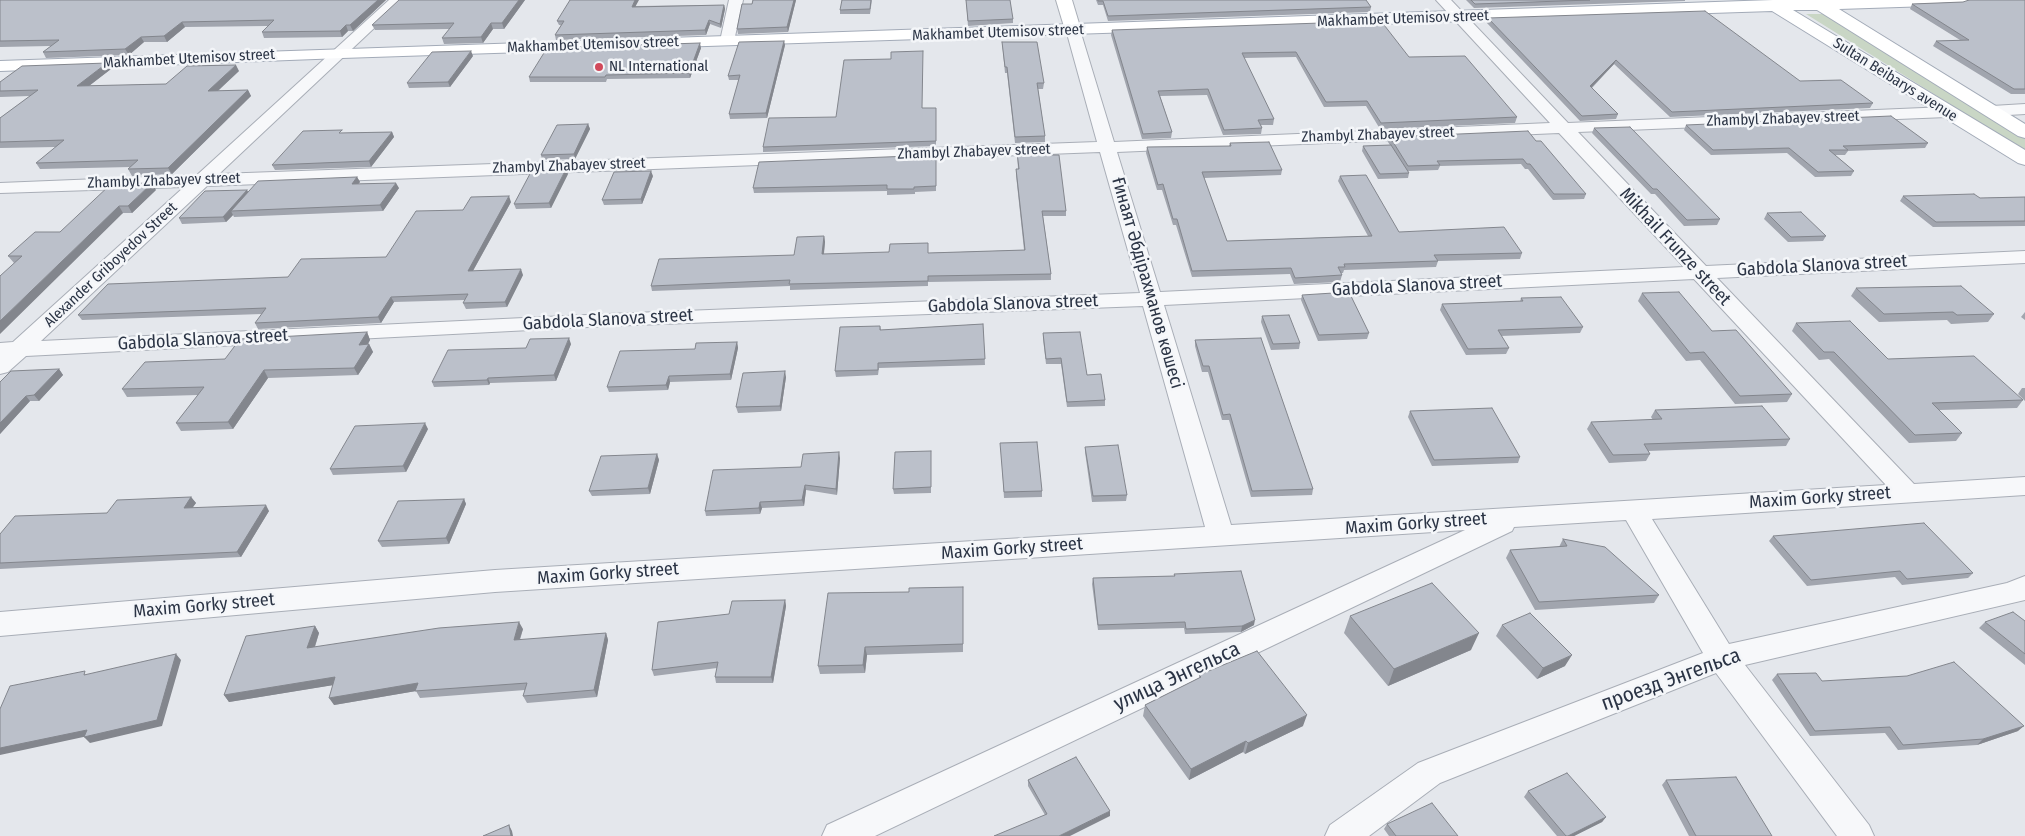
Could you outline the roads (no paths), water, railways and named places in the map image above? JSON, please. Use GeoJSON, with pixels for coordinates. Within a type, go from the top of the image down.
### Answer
{"type":"FeatureCollection","features":[{"type":"Feature","properties":{"kind":"main road"},"geometry":{"type":"LineString","coordinates":[[1064,0],[1073,30]]}},
{"type":"Feature","properties":{"kind":"main road","name":"Makhambet Utemisov street"},"geometry":{"type":"LineString","coordinates":[[0,66],[342,52],[1459,17],[1770,3],[1960,0]]}},
{"type":"Feature","properties":{"kind":"main road","name":"Sultan Beibarys avenue"},"geometry":{"type":"LineString","coordinates":[[1817,2],[2025,132]]}},
{"type":"Feature","properties":{"kind":"main road","name":"Sultan Beibarys avenue"},"geometry":{"type":"LineString","coordinates":[[1770,3],[2025,159]]}},
{"type":"Feature","properties":{"kind":"main road","name":"Makhambet Utemisov street"},"geometry":{"type":"LineString","coordinates":[[0,73],[36,66]]}},
{"type":"Feature","properties":{"kind":"street","name":"Alexander Griboyedov Street"},"geometry":{"type":"LineString","coordinates":[[0,367],[10,350],[204,179],[397,0]]}},
{"type":"Feature","properties":{"kind":"street"},"geometry":{"type":"LineString","coordinates":[[727,41],[736,0]]}},
{"type":"Feature","properties":{"kind":"street","name":"Mikhail Frunze street"},"geometry":{"type":"LineString","coordinates":[[1443,0],[1908,493]]}},
{"type":"Feature","properties":{"kind":"street","name":"Ғинаят Әбдірахманов көшесі"},"geometry":{"type":"LineString","coordinates":[[1073,30],[1221,536]]}},
{"type":"Feature","properties":{"kind":"street"},"geometry":{"type":"LineString","coordinates":[[1992,111],[2025,109]]}},
{"type":"Feature","properties":{"kind":"street","name":"Zhambyl Zhabayev street"},"geometry":{"type":"LineString","coordinates":[[0,188],[1107,147],[1948,112]]}},
{"type":"Feature","properties":{"kind":"street","name":"Gabdola Slanova street"},"geometry":{"type":"LineString","coordinates":[[10,350],[608,320],[1152,299],[2025,257]]}},
{"type":"Feature","properties":{"kind":"street","name":"Maxim Gorky street"},"geometry":{"type":"LineString","coordinates":[[0,624],[494,581],[2025,486]]}},
{"type":"Feature","properties":{"kind":"street"},"geometry":{"type":"LineString","coordinates":[[1633,510],[1722,658],[1857,836]]}},
{"type":"Feature","properties":{"kind":"street","name":"улица Энгельса"},"geometry":{"type":"LineString","coordinates":[[839,836],[1516,518]]}},
{"type":"Feature","properties":{"kind":"street","name":"проезд Энгельса"},"geometry":{"type":"LineString","coordinates":[[1342,836],[1428,772],[1722,658],[2013,593],[2025,587]]}},
{"type":"Feature","properties":{"kind":"place","name":"NL International"},"geometry":{"type":"Point","coordinates":[599,67]}}]}
